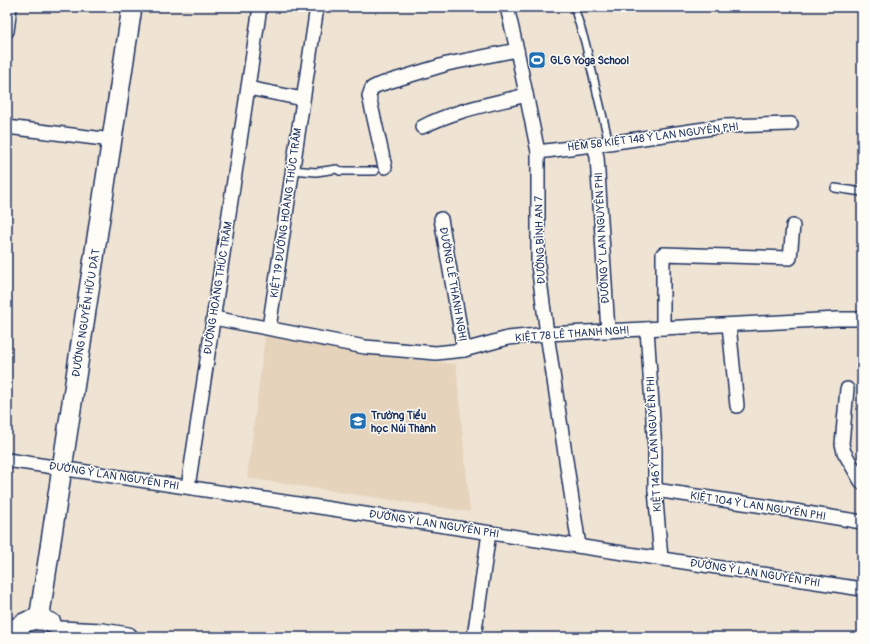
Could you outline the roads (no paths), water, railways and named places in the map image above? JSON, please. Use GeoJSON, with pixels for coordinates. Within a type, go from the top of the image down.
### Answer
{"type":"FeatureCollection","features":[{"type":"Feature","properties":{"kind":"street"},"geometry":{"type":"LineString","coordinates":[[7,31],[10,7]]}},
{"type":"Feature","properties":{"kind":"street","name":"ĐƯỜNG NGUYỄN HỮU DẬT"},"geometry":{"type":"LineString","coordinates":[[39,620],[132,7]]}},
{"type":"Feature","properties":{"kind":"street","name":"ĐƯỜNG HOÀNG THÚC TRÂM"},"geometry":{"type":"LineString","coordinates":[[188,487],[260,7]]}},
{"type":"Feature","properties":{"kind":"street"},"geometry":{"type":"LineString","coordinates":[[248,88],[303,99],[317,7]]}},
{"type":"Feature","properties":{"kind":"street","name":"ĐƯỜNG BÌNH AN 7"},"geometry":{"type":"LineString","coordinates":[[506,7],[517,50],[538,152],[538,265],[579,546]]}},
{"type":"Feature","properties":{"kind":"street"},"geometry":{"type":"LineString","coordinates":[[380,169],[369,96],[372,88],[447,64],[517,50]]}},
{"type":"Feature","properties":{"kind":"street"},"geometry":{"type":"LineString","coordinates":[[422,127],[443,117],[456,113],[526,95]]}},
{"type":"Feature","properties":{"kind":"street","name":"KIỆT 19 ĐƯỜNG HOÀNG THÚC TRÂM"},"geometry":{"type":"LineString","coordinates":[[269,328],[303,99]]}},
{"type":"Feature","properties":{"kind":"street","name":"HẺM 58 KIỆT 148 Ỷ LAN NGUYÊN PHI"},"geometry":{"type":"LineString","coordinates":[[538,152],[726,126],[791,124]]}},
{"type":"Feature","properties":{"kind":"street"},"geometry":{"type":"LineString","coordinates":[[7,127],[112,140]]}},
{"type":"Feature","properties":{"kind":"street","name":"ĐƯỜNG Ỷ LAN NGUYÊN PHI"},"geometry":{"type":"LineString","coordinates":[[594,144],[597,157],[608,331]]}},
{"type":"Feature","properties":{"kind":"street","name":"ĐƯỜNG LÊ THANH NGHỊ"},"geometry":{"type":"LineString","coordinates":[[441,219],[464,350]]}},
{"type":"Feature","properties":{"kind":"street"},"geometry":{"type":"LineString","coordinates":[[663,328],[663,254],[790,258],[793,226]]}},
{"type":"Feature","properties":{"kind":"street","name":"KIỆT 78 LÊ THANH NGHỊ"},"geometry":{"type":"LineString","coordinates":[[214,318],[365,346],[436,353],[464,350],[508,338],[547,334],[837,319],[862,320]]}},
{"type":"Feature","properties":{"kind":"street"},"geometry":{"type":"LineString","coordinates":[[729,325],[737,406]]}},
{"type":"Feature","properties":{"kind":"street","name":"KIỆT 146 Ỷ LAN NGUYÊN PHI"},"geometry":{"type":"LineString","coordinates":[[647,329],[655,450],[655,490],[661,558]]}},
{"type":"Feature","properties":{"kind":"street"},"geometry":{"type":"LineString","coordinates":[[847,389],[842,444],[844,452],[862,483]]}},
{"type":"Feature","properties":{"kind":"street","name":"ĐƯỜNG Ỷ LAN NGUYÊN PHI"},"geometry":{"type":"LineString","coordinates":[[7,460],[862,589]]}},
{"type":"Feature","properties":{"kind":"street","name":"KIỆT 104 Ỷ LAN NGUYÊN PHI"},"geometry":{"type":"LineString","coordinates":[[655,490],[862,522]]}},
{"type":"Feature","properties":{"kind":"street"},"geometry":{"type":"LineString","coordinates":[[474,637],[489,532]]}},
{"type":"Feature","properties":{"kind":"street"},"geometry":{"type":"LineString","coordinates":[[12,628],[25,622],[39,620],[51,623],[62,634],[102,633],[128,637]]}},
{"type":"Feature","properties":{"kind":"lane"},"geometry":{"type":"LineString","coordinates":[[574,7],[585,42],[609,143]]}},
{"type":"Feature","properties":{"kind":"lane"},"geometry":{"type":"LineString","coordinates":[[292,170],[316,172],[337,169],[340,171],[380,169]]}},
{"type":"Feature","properties":{"kind":"lane"},"geometry":{"type":"LineString","coordinates":[[835,188],[862,192]]}},
{"type":"Feature","properties":{"kind":"place","name":"GLG Yoga School"},"geometry":{"type":"Point","coordinates":[537,60]}},
{"type":"Feature","properties":{"kind":"place","name":"Trường Tiểu học Núi Thành"},"geometry":{"type":"Point","coordinates":[358,421]}}]}
